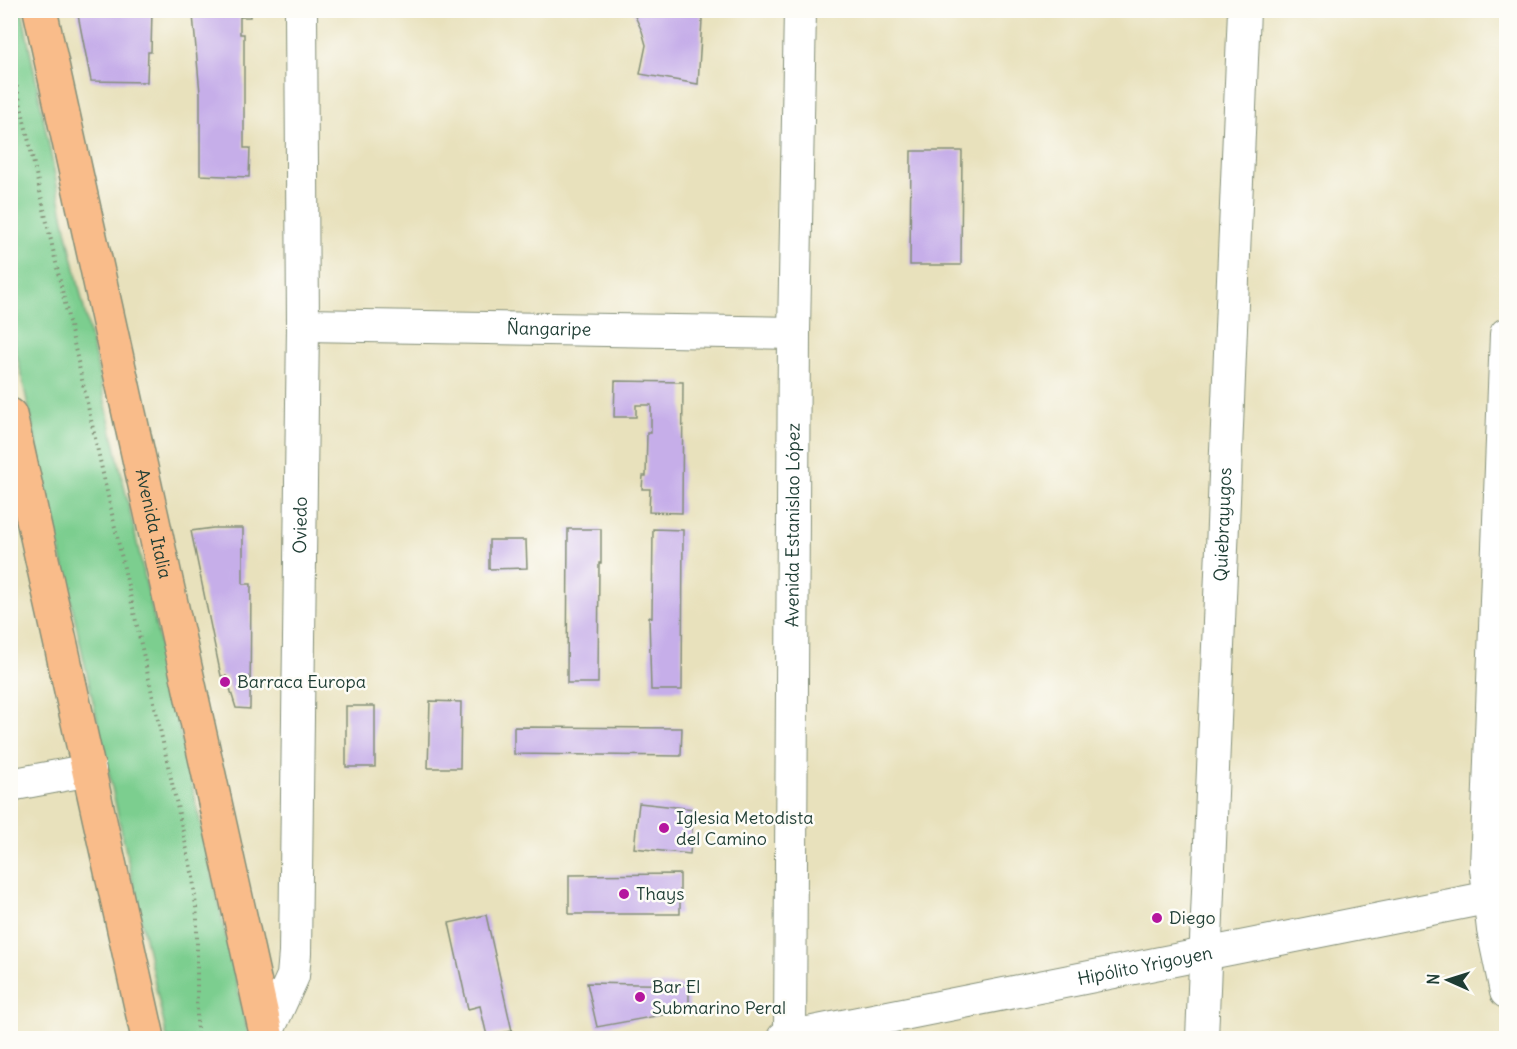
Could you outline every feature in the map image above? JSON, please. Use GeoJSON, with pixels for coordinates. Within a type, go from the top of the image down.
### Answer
{"type":"FeatureCollection","features":[{"type":"Feature","properties":{"kind":"main road","name":"Avenida Italia"},"geometry":{"type":"LineString","coordinates":[[40,10],[266,1037]]}},
{"type":"Feature","properties":{"kind":"main road"},"geometry":{"type":"LineString","coordinates":[[10,415],[148,1038]]}},
{"type":"Feature","properties":{"kind":"street","name":"Oviedo"},"geometry":{"type":"LineString","coordinates":[[266,1037],[293,976],[295,953],[303,325],[301,10]]}},
{"type":"Feature","properties":{"kind":"street","name":"Avenida Estanislao López"},"geometry":{"type":"LineString","coordinates":[[788,1038],[794,333],[800,10]]}},
{"type":"Feature","properties":{"kind":"street","name":"Quiebrayugos"},"geometry":{"type":"LineString","coordinates":[[1202,1038],[1244,10]]}},
{"type":"Feature","properties":{"kind":"street","name":"Ñangaripe"},"geometry":{"type":"LineString","coordinates":[[303,325],[794,333]]}},
{"type":"Feature","properties":{"kind":"street"},"geometry":{"type":"LineString","coordinates":[[1506,334],[1486,868],[1497,896],[1506,992]]}},
{"type":"Feature","properties":{"kind":"street"},"geometry":{"type":"LineString","coordinates":[[10,785],[90,770]]}},
{"type":"Feature","properties":{"kind":"street","name":"Hipólito Yrigoyen"},"geometry":{"type":"LineString","coordinates":[[788,1038],[1497,896]]}},
{"type":"Feature","properties":{"kind":"path"},"geometry":{"type":"LineString","coordinates":[[10,57],[193,877],[197,918],[197,1038]]}},
{"type":"Feature","properties":{"kind":"green space"},"geometry":{"type":"Polygon","coordinates":[[[10,11],[22,11],[64,220],[249,1038],[167,1038],[11,328],[10,11]]]}},
{"type":"Feature","properties":{"kind":"building"},"geometry":{"type":"Polygon","coordinates":[[[77,10],[152,10],[151,52],[148,52],[147,82],[91,81],[77,10]]]}},
{"type":"Feature","properties":{"kind":"building"},"geometry":{"type":"Polygon","coordinates":[[[201,10],[250,10],[250,17],[240,17],[240,34],[244,34],[244,148],[250,148],[249,177],[200,175],[200,93],[193,15],[200,15],[201,10]]]}},
{"type":"Feature","properties":{"kind":"building"},"geometry":{"type":"Polygon","coordinates":[[[632,10],[700,10],[702,20],[698,84],[640,74],[646,45],[632,10]]]}},
{"type":"Feature","properties":{"kind":"building"},"geometry":{"type":"Polygon","coordinates":[[[911,151],[962,151],[961,265],[910,265],[911,151]]]}},
{"type":"Feature","properties":{"kind":"building"},"geometry":{"type":"Polygon","coordinates":[[[615,381],[683,382],[682,513],[649,512],[650,489],[642,489],[643,476],[646,476],[647,433],[651,433],[651,405],[636,405],[636,417],[614,417],[615,381]]]}},
{"type":"Feature","properties":{"kind":"building"},"geometry":{"type":"Polygon","coordinates":[[[243,528],[243,584],[251,584],[250,709],[236,708],[226,676],[221,676],[191,531],[243,528]]]}},
{"type":"Feature","properties":{"kind":"building"},"geometry":{"type":"Polygon","coordinates":[[[568,529],[601,529],[598,683],[567,683],[568,529]]]}},
{"type":"Feature","properties":{"kind":"building"},"geometry":{"type":"Polygon","coordinates":[[[653,529],[683,530],[682,690],[651,690],[649,617],[652,618],[653,529]]]}},
{"type":"Feature","properties":{"kind":"building"},"geometry":{"type":"Polygon","coordinates":[[[489,540],[526,540],[527,568],[489,569],[489,540]]]}},
{"type":"Feature","properties":{"kind":"building"},"geometry":{"type":"Polygon","coordinates":[[[430,701],[461,702],[460,768],[428,768],[430,701]]]}},
{"type":"Feature","properties":{"kind":"building"},"geometry":{"type":"Polygon","coordinates":[[[346,706],[375,706],[375,767],[346,767],[346,706]]]}},
{"type":"Feature","properties":{"kind":"building"},"geometry":{"type":"Polygon","coordinates":[[[514,727],[682,728],[681,756],[514,754],[514,727]]]}},
{"type":"Feature","properties":{"kind":"building","name":"Iglesia Metodista del Camino"},"geometry":{"type":"Polygon","coordinates":[[[639,803],[694,809],[690,854],[634,848],[639,803]]]}},
{"type":"Feature","properties":{"kind":"building","name":"Thays"},"geometry":{"type":"Polygon","coordinates":[[[680,874],[680,914],[569,914],[569,875],[680,874]]]}},
{"type":"Feature","properties":{"kind":"building"},"geometry":{"type":"Polygon","coordinates":[[[486,915],[512,1031],[487,1036],[480,1006],[468,1009],[449,923],[486,915]]]}},
{"type":"Feature","properties":{"kind":"building","name":"Bar El Submarino Peral"},"geometry":{"type":"Polygon","coordinates":[[[587,983],[689,985],[689,1010],[597,1027],[587,983]]]}},
{"type":"Feature","properties":{"kind":"place","name":"Barraca Europa"},"geometry":{"type":"Point","coordinates":[225,682]}},
{"type":"Feature","properties":{"kind":"place","name":"Iglesia Metodista del Camino"},"geometry":{"type":"Point","coordinates":[664,828]}},
{"type":"Feature","properties":{"kind":"place","name":"Thays"},"geometry":{"type":"Point","coordinates":[624,894]}},
{"type":"Feature","properties":{"kind":"place","name":"Diego"},"geometry":{"type":"Point","coordinates":[1157,918]}},
{"type":"Feature","properties":{"kind":"place","name":"Bar El Submarino Peral"},"geometry":{"type":"Point","coordinates":[640,997]}}]}
